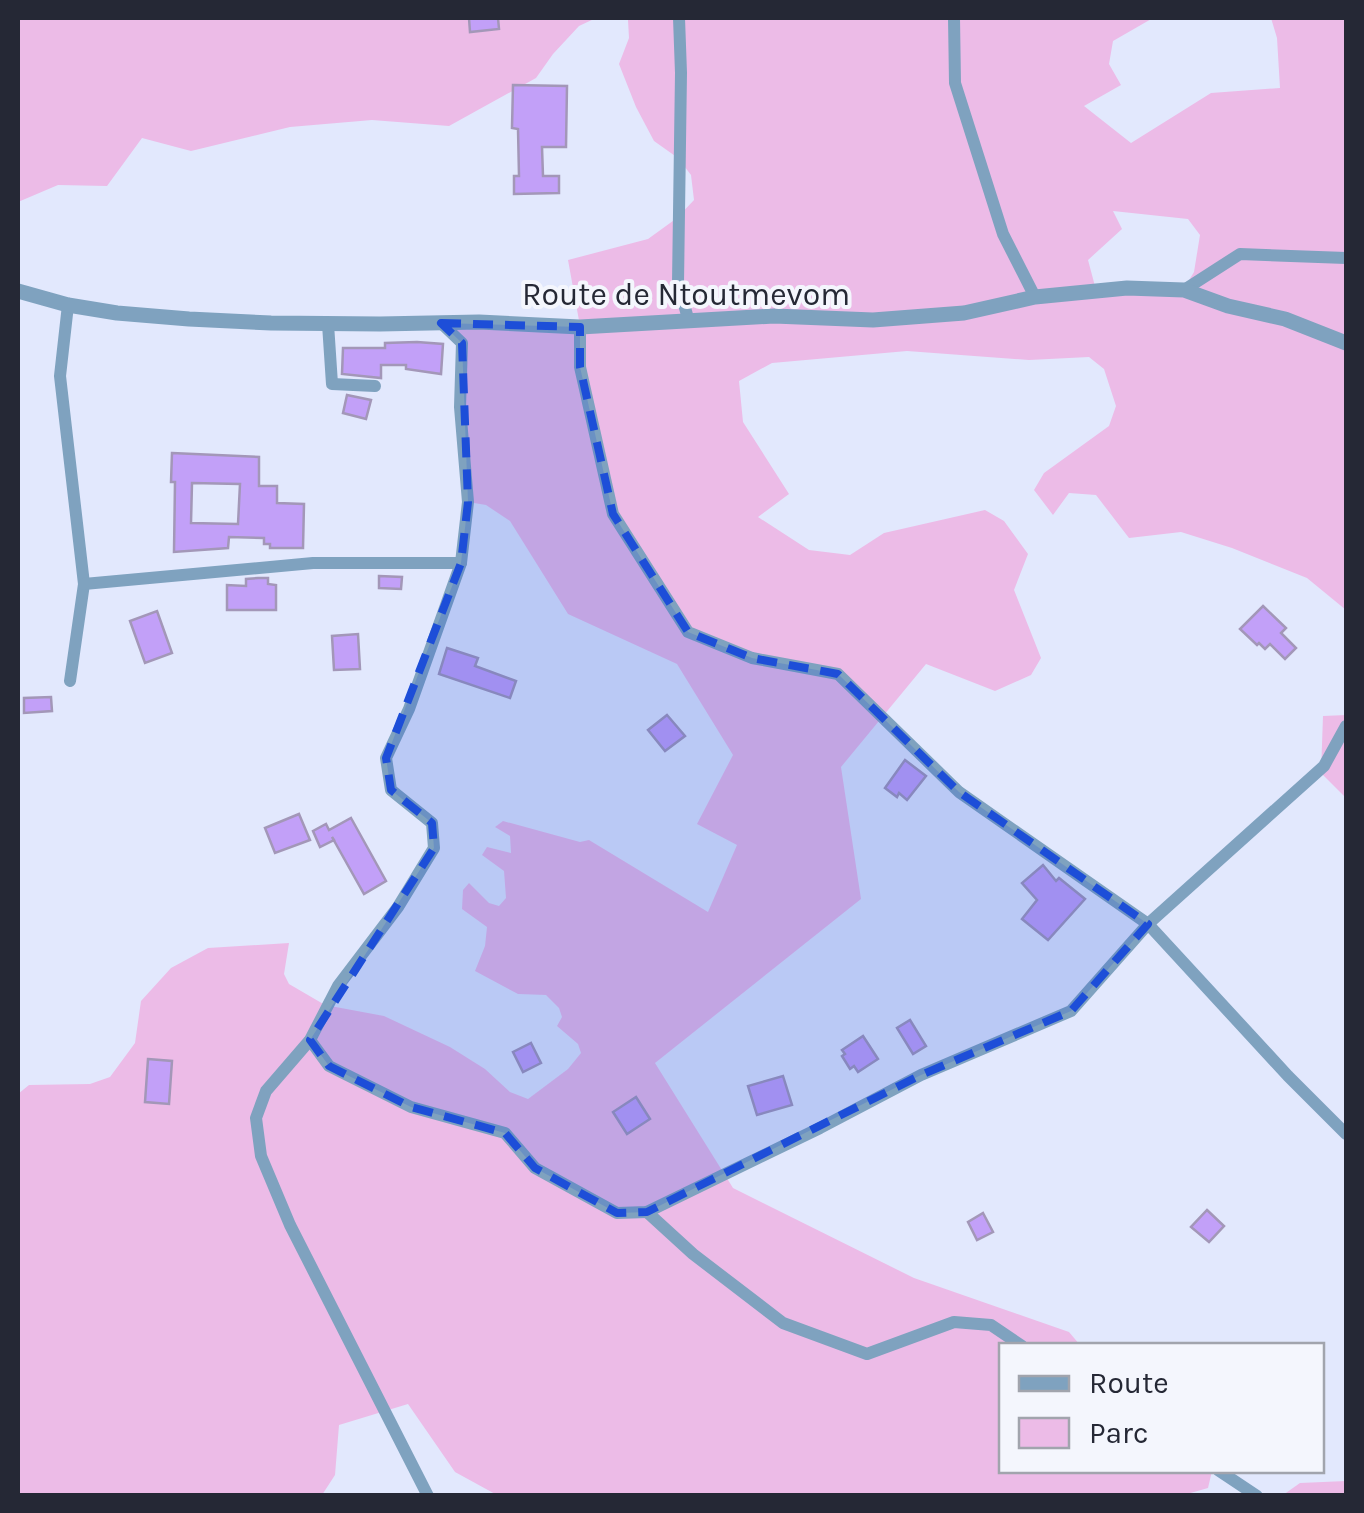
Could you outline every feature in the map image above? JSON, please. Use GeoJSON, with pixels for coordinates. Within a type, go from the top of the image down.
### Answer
{"type":"FeatureCollection","features":[{"type":"Feature","properties":{"kind":"street"},"geometry":{"type":"LineString","coordinates":[[678,18],[678,283],[689,322]]}},
{"type":"Feature","properties":{"kind":"street"},"geometry":{"type":"LineString","coordinates":[[954,18],[955,83],[1003,234],[1036,297]]}},
{"type":"Feature","properties":{"kind":"street"},"geometry":{"type":"LineString","coordinates":[[1184,290],[1240,254],[1346,258]]}},
{"type":"Feature","properties":{"kind":"street","name":"Route de Ntoutmevom"},"geometry":{"type":"LineString","coordinates":[[18,291],[116,314],[271,323],[479,322],[580,327],[774,316],[873,320],[964,313],[1036,297],[1127,288],[1184,290],[1228,306],[1286,319],[1346,343]]}},
{"type":"Feature","properties":{"kind":"street"},"geometry":{"type":"LineString","coordinates":[[68,305],[60,376],[84,584],[70,681]]}},
{"type":"Feature","properties":{"kind":"street"},"geometry":{"type":"LineString","coordinates":[[428,1496],[290,1225],[261,1156],[256,1118],[266,1091],[310,1040],[338,986],[398,907],[434,848],[432,823],[391,790],[386,758],[408,709],[461,562],[468,502],[460,406],[462,343],[441,323]]}},
{"type":"Feature","properties":{"kind":"street"},"geometry":{"type":"LineString","coordinates":[[328,324],[332,384],[376,386]]}},
{"type":"Feature","properties":{"kind":"street"},"geometry":{"type":"LineString","coordinates":[[580,327],[580,367],[613,514],[688,632],[752,658],[838,674],[959,792],[1148,924],[1346,1134]]}},
{"type":"Feature","properties":{"kind":"street"},"geometry":{"type":"LineString","coordinates":[[84,584],[313,562],[461,562]]}},
{"type":"Feature","properties":{"kind":"street"},"geometry":{"type":"LineString","coordinates":[[310,1040],[330,1066],[411,1107],[505,1133],[536,1168],[617,1213],[647,1212],[921,1075],[1071,1011],[1148,924],[1324,766],[1346,726]]}},
{"type":"Feature","properties":{"kind":"street"},"geometry":{"type":"LineString","coordinates":[[647,1212],[693,1254],[783,1323],[867,1354],[954,1322],[991,1326],[1017,1343]]}},
{"type":"Feature","properties":{"kind":"street"},"geometry":{"type":"LineString","coordinates":[[1222,1473],[1257,1496]]}},
{"type":"Feature","properties":{"kind":"highlighted area"},"geometry":{"type":"Polygon","coordinates":[[[441,323],[580,327],[580,367],[613,514],[688,632],[752,658],[838,674],[959,792],[1148,924],[1071,1011],[921,1075],[647,1212],[617,1213],[535,1168],[505,1133],[411,1107],[329,1066],[310,1040],[434,848],[432,823],[391,790],[386,758],[461,563],[468,502],[462,343],[441,323]]]}},
{"type":"Feature","properties":{"kind":"green space"},"geometry":{"type":"Polygon","coordinates":[[[18,18],[596,18],[579,26],[536,78],[449,126],[372,120],[290,127],[191,151],[142,138],[107,186],[58,185],[18,202],[18,18]]]}},
{"type":"Feature","properties":{"kind":"green space"},"geometry":{"type":"Polygon","coordinates":[[[619,18],[1153,18],[1113,41],[1109,64],[1121,85],[1084,106],[1131,143],[1211,93],[1280,88],[1277,38],[1271,18],[1346,18],[1346,610],[1307,578],[1232,548],[1181,532],[1129,538],[1096,495],[1069,493],[1053,515],[1034,490],[1044,473],[1109,426],[1116,406],[1104,369],[1089,357],[1029,360],[907,351],[772,363],[739,381],[743,422],[789,494],[758,517],[809,550],[850,555],[884,533],[985,510],[1004,521],[1028,554],[1014,590],[1041,658],[1031,675],[995,691],[926,664],[841,767],[861,899],[655,1063],[733,1188],[914,1278],[1069,1332],[1078,1343],[999,1343],[999,1473],[1212,1473],[1208,1488],[1180,1496],[497,1495],[455,1472],[408,1404],[339,1425],[335,1475],[322,1495],[18,1495],[18,1094],[29,1085],[90,1084],[110,1077],[135,1043],[141,1001],[171,968],[208,948],[289,943],[284,974],[289,984],[325,1005],[384,1016],[450,1047],[485,1069],[510,1092],[528,1099],[568,1069],[581,1053],[578,1044],[557,1026],[562,1017],[559,1008],[546,995],[518,994],[475,971],[485,946],[487,927],[462,909],[463,890],[469,883],[489,903],[499,906],[506,898],[504,871],[482,855],[487,847],[511,853],[510,836],[495,827],[503,821],[580,842],[589,840],[708,912],[737,845],[697,824],[733,755],[677,664],[568,614],[510,521],[486,505],[468,502],[462,343],[441,323],[580,326],[568,260],[648,239],[694,200],[691,175],[678,158],[654,141],[636,107],[619,64],[629,38],[628,20],[619,18]],[[1113,211],[1122,229],[1088,260],[1096,290],[1183,290],[1194,272],[1200,235],[1188,219],[1113,211]]]}},
{"type":"Feature","properties":{"kind":"green space"},"geometry":{"type":"Polygon","coordinates":[[[1346,715],[1346,798],[1321,773],[1323,716],[1346,715]]]}},
{"type":"Feature","properties":{"kind":"green space"},"geometry":{"type":"Polygon","coordinates":[[[1346,1481],[1346,1495],[1283,1495],[1300,1483],[1346,1481]]]}},
{"type":"Feature","properties":{"kind":"building"},"geometry":{"type":"Polygon","coordinates":[[[469,18],[498,18],[499,29],[470,32],[469,18]]]}},
{"type":"Feature","properties":{"kind":"building"},"geometry":{"type":"Polygon","coordinates":[[[513,85],[567,86],[566,147],[542,147],[543,176],[559,176],[559,193],[514,194],[514,176],[519,176],[518,129],[512,128],[513,85]]]}},
{"type":"Feature","properties":{"kind":"building"},"geometry":{"type":"Polygon","coordinates":[[[385,343],[443,344],[441,374],[406,369],[406,365],[381,365],[381,378],[342,374],[343,348],[385,348],[385,343]]]}},
{"type":"Feature","properties":{"kind":"building"},"geometry":{"type":"Polygon","coordinates":[[[347,395],[371,400],[366,419],[343,413],[347,395]]]}},
{"type":"Feature","properties":{"kind":"building"},"geometry":{"type":"Polygon","coordinates":[[[172,453],[259,457],[259,486],[277,486],[277,503],[304,504],[303,548],[270,548],[270,544],[264,544],[264,538],[229,537],[228,548],[174,552],[175,482],[171,482],[172,453]],[[192,483],[191,523],[238,524],[240,484],[192,483]]]}},
{"type":"Feature","properties":{"kind":"building"},"geometry":{"type":"Polygon","coordinates":[[[379,576],[402,577],[401,589],[379,588],[379,576]]]}},
{"type":"Feature","properties":{"kind":"building"},"geometry":{"type":"Polygon","coordinates":[[[268,578],[268,584],[276,585],[276,610],[227,610],[227,585],[246,586],[246,579],[268,578]]]}},
{"type":"Feature","properties":{"kind":"building"},"geometry":{"type":"Polygon","coordinates":[[[1263,606],[1286,628],[1281,633],[1296,648],[1285,659],[1270,644],[1265,649],[1257,645],[1240,629],[1263,606]]]}},
{"type":"Feature","properties":{"kind":"building"},"geometry":{"type":"Polygon","coordinates":[[[157,611],[172,653],[145,663],[130,621],[157,611]]]}},
{"type":"Feature","properties":{"kind":"building"},"geometry":{"type":"Polygon","coordinates":[[[358,634],[360,669],[334,670],[332,636],[358,634]]]}},
{"type":"Feature","properties":{"kind":"building"},"geometry":{"type":"Polygon","coordinates":[[[447,648],[478,658],[475,666],[516,681],[510,698],[439,674],[447,648]]]}},
{"type":"Feature","properties":{"kind":"building"},"geometry":{"type":"Polygon","coordinates":[[[51,697],[52,711],[24,713],[24,698],[51,697]]]}},
{"type":"Feature","properties":{"kind":"building"},"geometry":{"type":"Polygon","coordinates":[[[667,715],[685,736],[665,751],[648,730],[667,715]]]}},
{"type":"Feature","properties":{"kind":"building"},"geometry":{"type":"Polygon","coordinates":[[[905,760],[926,776],[907,800],[885,788],[905,760]]]}},
{"type":"Feature","properties":{"kind":"building"},"geometry":{"type":"Polygon","coordinates":[[[299,814],[310,840],[275,853],[265,828],[299,814]]]}},
{"type":"Feature","properties":{"kind":"building"},"geometry":{"type":"Polygon","coordinates":[[[351,818],[386,881],[364,894],[334,840],[320,847],[313,831],[326,824],[329,830],[351,818]]]}},
{"type":"Feature","properties":{"kind":"building"},"geometry":{"type":"Polygon","coordinates":[[[1043,865],[1056,881],[1059,878],[1085,899],[1048,940],[1022,919],[1037,900],[1022,883],[1043,865]]]}},
{"type":"Feature","properties":{"kind":"building"},"geometry":{"type":"Polygon","coordinates":[[[910,1020],[926,1046],[913,1054],[897,1028],[910,1020]]]}},
{"type":"Feature","properties":{"kind":"building"},"geometry":{"type":"Polygon","coordinates":[[[863,1036],[878,1059],[858,1072],[854,1066],[850,1069],[842,1050],[863,1036]]]}},
{"type":"Feature","properties":{"kind":"building"},"geometry":{"type":"Polygon","coordinates":[[[531,1043],[541,1063],[523,1072],[513,1052],[531,1043]]]}},
{"type":"Feature","properties":{"kind":"building"},"geometry":{"type":"Polygon","coordinates":[[[148,1059],[172,1061],[169,1104],[145,1102],[148,1059]]]}},
{"type":"Feature","properties":{"kind":"building"},"geometry":{"type":"Polygon","coordinates":[[[783,1076],[792,1105],[757,1115],[748,1086],[783,1076]]]}},
{"type":"Feature","properties":{"kind":"building"},"geometry":{"type":"Polygon","coordinates":[[[636,1097],[650,1119],[627,1134],[613,1112],[636,1097]]]}},
{"type":"Feature","properties":{"kind":"building"},"geometry":{"type":"Polygon","coordinates":[[[1207,1210],[1224,1226],[1209,1242],[1191,1227],[1207,1210]]]}},
{"type":"Feature","properties":{"kind":"building"},"geometry":{"type":"Polygon","coordinates":[[[983,1213],[993,1232],[977,1240],[968,1222],[983,1213]]]}}]}
